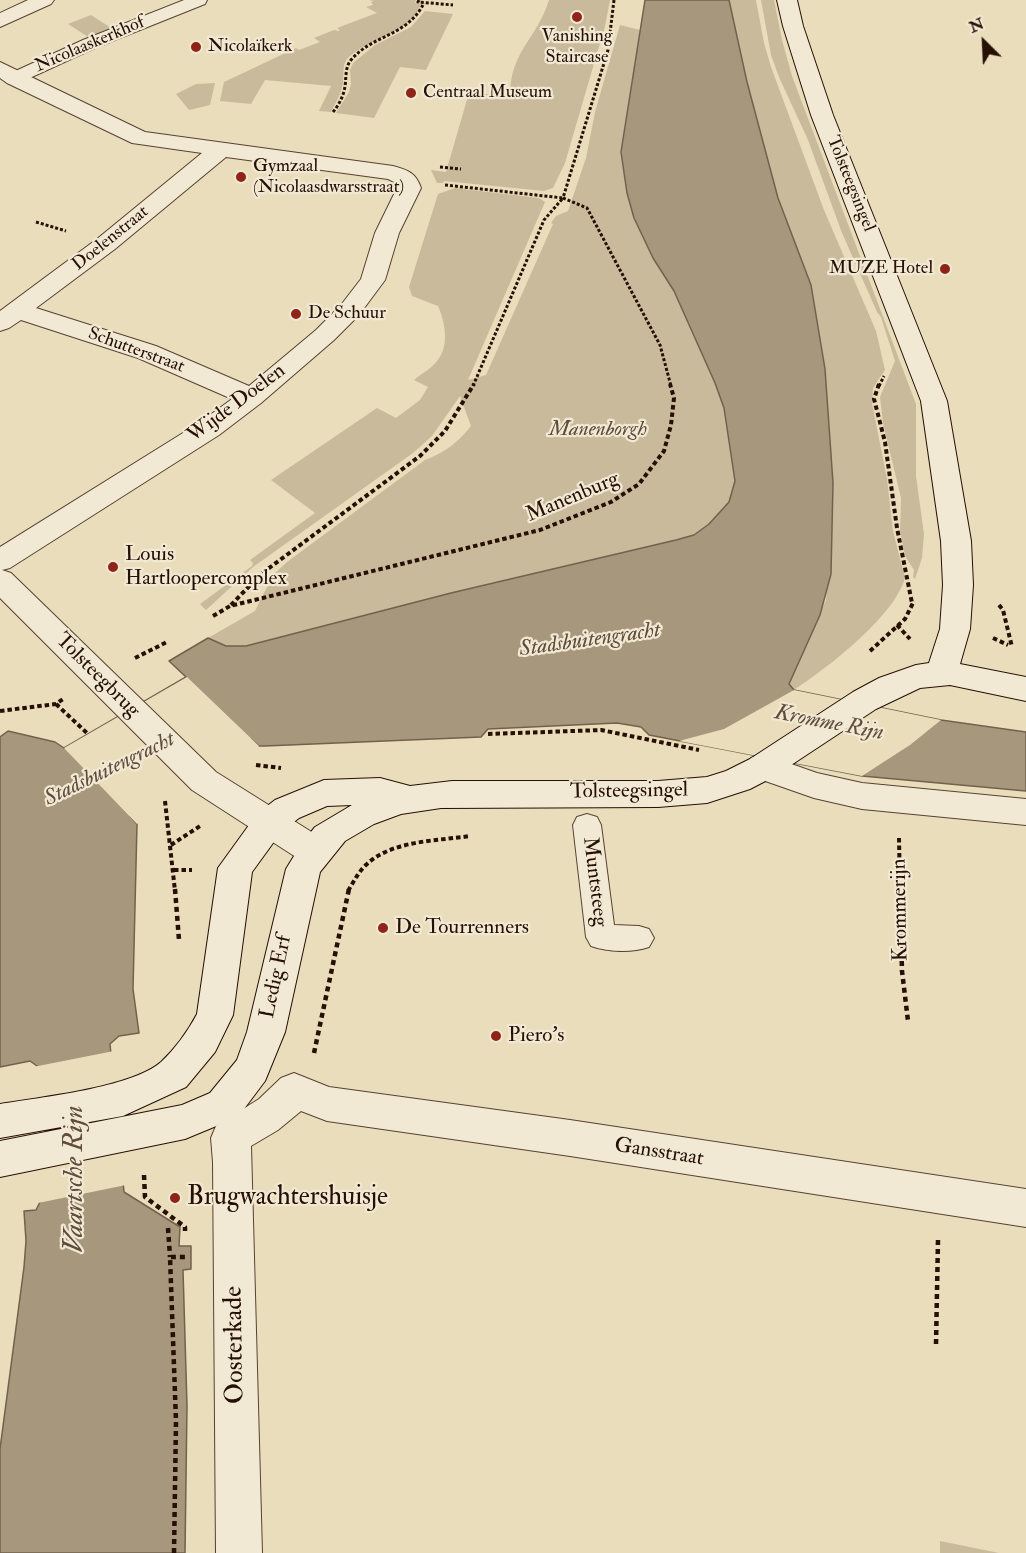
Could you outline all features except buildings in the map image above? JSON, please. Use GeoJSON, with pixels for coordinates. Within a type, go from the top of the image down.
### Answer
{"type":"FeatureCollection","features":[{"type":"Feature","properties":{"kind":"street"},"geometry":{"type":"LineString","coordinates":[[0,21],[44,0]]}},
{"type":"Feature","properties":{"kind":"street","name":"Tolsteegsingel"},"geometry":{"type":"LineString","coordinates":[[513,793],[682,794],[715,788],[738,780],[769,763],[893,686],[918,676],[942,673],[955,629],[958,585],[956,542],[934,401],[822,114],[793,26],[787,0]]}},
{"type":"Feature","properties":{"kind":"street"},"geometry":{"type":"LineString","coordinates":[[13,76],[140,138],[219,151],[340,164],[393,173],[406,179],[409,188]]}},
{"type":"Feature","properties":{"kind":"street","name":"Doelenstraat"},"geometry":{"type":"LineString","coordinates":[[10,316],[106,244],[219,151]]}},
{"type":"Feature","properties":{"kind":"street","name":"Wijde Doelen"},"geometry":{"type":"LineString","coordinates":[[0,561],[209,429],[252,397],[326,335],[373,280],[387,233],[409,188]]}},
{"type":"Feature","properties":{"kind":"street","name":"Schutterstraat"},"geometry":{"type":"LineString","coordinates":[[10,316],[35,317],[147,352],[252,397]]}},
{"type":"Feature","properties":{"kind":"street","name":"Tolsteegbrug"},"geometry":{"type":"LineString","coordinates":[[0,580],[204,781],[314,851]]}},
{"type":"Feature","properties":{"kind":"street"},"geometry":{"type":"LineString","coordinates":[[942,673],[1026,689]]}},
{"type":"Feature","properties":{"kind":"street"},"geometry":{"type":"LineString","coordinates":[[769,763],[824,787],[862,796],[1026,812]]}},
{"type":"Feature","properties":{"kind":"street","name":"Ledig Erf"},"geometry":{"type":"LineString","coordinates":[[125,1117],[173,1075],[202,1041],[215,1015],[235,868],[269,823],[287,809],[324,793],[380,791],[410,798]]}},
{"type":"Feature","properties":{"kind":"street","name":"Ledig Erf"},"geometry":{"type":"LineString","coordinates":[[125,1117],[185,1122],[224,1105],[252,1069],[266,1032],[303,869],[314,851],[337,828],[388,805],[410,798],[513,793]]}},
{"type":"Feature","properties":{"kind":"street","name":"Oosterkade"},"geometry":{"type":"LineString","coordinates":[[240,1553],[233,1162],[230,1138],[285,1103],[294,1090]]}},
{"type":"Feature","properties":{"kind":"street","name":"Gansstraat"},"geometry":{"type":"LineString","coordinates":[[294,1090],[327,1104],[570,1138],[813,1178],[1026,1208]]}},
{"type":"Feature","properties":{"kind":"street"},"geometry":{"type":"LineString","coordinates":[[0,1159],[25,1130],[125,1117]]}},
{"type":"Feature","properties":{"kind":"lane","name":"Nicolaaskerkhof"},"geometry":{"type":"LineString","coordinates":[[13,76],[199,0]]}},
{"type":"Feature","properties":{"kind":"lane","name":"Muntsteeg"},"geometry":{"type":"LineString","coordinates":[[587,825],[602,937],[639,938]]}},
{"type":"Feature","properties":{"kind":"path"},"geometry":{"type":"LineString","coordinates":[[419,0],[418,2],[424,3],[453,5]]}},
{"type":"Feature","properties":{"kind":"path","name":"Manenburg"},"geometry":{"type":"LineString","coordinates":[[213,616],[230,606],[261,574],[420,456],[445,430],[473,386],[544,220],[563,198],[608,50],[614,0]]}},
{"type":"Feature","properties":{"kind":"path"},"geometry":{"type":"LineString","coordinates":[[333,112],[342,100],[347,65],[352,58],[370,45],[406,27],[422,10],[424,3]]}},
{"type":"Feature","properties":{"kind":"path"},"geometry":{"type":"LineString","coordinates":[[409,188],[453,185],[563,198]]}},
{"type":"Feature","properties":{"kind":"path","name":"Manenburg"},"geometry":{"type":"LineString","coordinates":[[230,606],[540,531],[611,502],[639,484],[664,451],[671,424],[674,398],[660,345],[587,208],[563,198]]}},
{"type":"Feature","properties":{"kind":"path"},"geometry":{"type":"LineString","coordinates":[[36,222],[72,233]]}},
{"type":"Feature","properties":{"kind":"path"},"geometry":{"type":"LineString","coordinates":[[886,372],[876,390],[874,399],[885,442],[897,528],[913,603]]}},
{"type":"Feature","properties":{"kind":"path"},"geometry":{"type":"LineString","coordinates":[[866,654],[905,619],[930,564],[956,542]]}},
{"type":"Feature","properties":{"kind":"path"},"geometry":{"type":"LineString","coordinates":[[0,711],[56,704],[88,734]]}},
{"type":"Feature","properties":{"kind":"path"},"geometry":{"type":"LineString","coordinates":[[488,734],[601,730],[678,745]]}},
{"type":"Feature","properties":{"kind":"path","name":"Krommerijn"},"geometry":{"type":"LineString","coordinates":[[899,799],[902,971],[908,1022]]}},
{"type":"Feature","properties":{"kind":"path"},"geometry":{"type":"LineString","coordinates":[[164,807],[171,845],[179,943]]}},
{"type":"Feature","properties":{"kind":"path"},"geometry":{"type":"LineString","coordinates":[[294,1090],[305,1078],[313,1056],[348,891],[368,862],[380,855],[404,847]]}},
{"type":"Feature","properties":{"kind":"path"},"geometry":{"type":"LineString","coordinates":[[155,1172],[144,1174],[146,1197],[185,1227]]}},
{"type":"Feature","properties":{"kind":"path"},"geometry":{"type":"LineString","coordinates":[[936,1344],[939,1194]]}},
{"type":"Feature","properties":{"kind":"path"},"geometry":{"type":"LineString","coordinates":[[168,1228],[176,1421],[174,1553]]}},
{"type":"Feature","properties":{"kind":"path"},"geometry":{"type":"LineString","coordinates":[[170,1257],[185,1257],[186,1245]]}},
{"type":"Feature","properties":{"kind":"green space"},"geometry":{"type":"Polygon","coordinates":[[[369,0],[416,0],[415,3],[421,4],[415,15],[398,30],[366,46],[345,61],[341,90],[331,112],[319,111],[331,86],[265,80],[251,104],[220,101],[224,82],[296,48],[299,50],[320,42],[314,38],[334,30],[338,31],[340,30],[337,28],[377,13],[366,7],[373,5],[371,2],[374,1],[369,0]]]}},
{"type":"Feature","properties":{"kind":"green space"},"geometry":{"type":"Polygon","coordinates":[[[549,0],[610,0],[605,26],[565,163],[553,188],[544,191],[444,181],[437,183],[431,170],[446,172],[468,96],[474,93],[510,96],[514,68],[549,0]]]}},
{"type":"Feature","properties":{"kind":"green space"},"geometry":{"type":"Polygon","coordinates":[[[729,0],[756,0],[771,67],[824,210],[876,331],[885,370],[873,388],[872,403],[887,479],[893,531],[905,578],[888,609],[874,625],[824,669],[794,690],[789,684],[826,600],[833,483],[825,369],[811,285],[778,198],[747,82],[729,0]]]}},
{"type":"Feature","properties":{"kind":"green space"},"geometry":{"type":"Polygon","coordinates":[[[761,0],[774,0],[792,76],[916,404],[916,476],[924,534],[922,558],[915,579],[914,570],[905,556],[900,531],[901,498],[883,423],[880,397],[895,361],[881,317],[842,233],[808,140],[779,77],[771,55],[761,0]]]}},
{"type":"Feature","properties":{"kind":"green space"},"geometry":{"type":"Polygon","coordinates":[[[425,11],[453,14],[426,70],[400,67],[374,118],[336,113],[349,92],[350,70],[353,63],[375,45],[411,27],[425,11]]]}},
{"type":"Feature","properties":{"kind":"green space"},"geometry":{"type":"Polygon","coordinates":[[[91,15],[116,31],[93,40],[68,24],[91,15]]]}},
{"type":"Feature","properties":{"kind":"green space","name":"Manenborgh"},"geometry":{"type":"Polygon","coordinates":[[[620,25],[640,30],[621,152],[627,193],[634,218],[653,258],[674,291],[724,408],[735,481],[729,502],[709,524],[694,535],[676,540],[451,593],[246,646],[226,646],[208,638],[255,611],[273,575],[287,562],[425,460],[451,446],[471,426],[460,396],[432,436],[413,453],[253,567],[206,610],[200,604],[252,566],[253,563],[250,560],[315,513],[271,480],[377,408],[396,418],[420,400],[428,387],[414,380],[432,366],[441,355],[445,341],[443,319],[438,306],[412,296],[409,287],[438,194],[455,188],[539,198],[545,202],[468,380],[486,375],[553,224],[551,223],[556,216],[568,211],[586,158],[595,112],[620,25]]]}},
{"type":"Feature","properties":{"kind":"green space"},"geometry":{"type":"Polygon","coordinates":[[[215,83],[210,105],[189,110],[176,94],[196,84],[215,83]]]}},
{"type":"Feature","properties":{"kind":"green space"},"geometry":{"type":"Polygon","coordinates":[[[940,1541],[999,1553],[940,1553],[940,1541]]]}},
{"type":"Feature","properties":{"kind":"water"},"geometry":{"type":"Polygon","coordinates":[[[645,0],[729,0],[747,82],[778,198],[811,285],[825,369],[833,483],[831,574],[820,615],[789,684],[794,690],[941,720],[1026,732],[1026,791],[862,776],[649,735],[641,727],[617,723],[488,729],[481,737],[265,746],[259,746],[251,739],[130,816],[137,824],[133,989],[139,1033],[119,1036],[110,1044],[124,1192],[180,1227],[179,1246],[191,1246],[191,1269],[183,1270],[187,1406],[185,1553],[0,1553],[0,1449],[24,1267],[26,1241],[24,1211],[36,1210],[45,1192],[37,1066],[30,1061],[0,1067],[0,737],[8,731],[55,742],[64,748],[186,677],[169,661],[208,638],[226,646],[246,646],[451,593],[676,540],[694,535],[709,524],[729,502],[735,481],[724,408],[674,291],[653,258],[634,218],[627,193],[621,152],[645,0]]]}},
{"type":"Feature","properties":{"kind":"pier"},"geometry":{"type":"Polygon","coordinates":[[[187,677],[259,746],[257,748],[251,742],[134,816],[139,822],[137,824],[64,748],[187,677]]]}},
{"type":"Feature","properties":{"kind":"pier"},"geometry":{"type":"Polygon","coordinates":[[[794,690],[941,720],[910,745],[862,776],[679,741],[724,729],[794,690]]]}},
{"type":"Feature","properties":{"kind":"pier"},"geometry":{"type":"Polygon","coordinates":[[[114,1051],[126,1185],[38,1203],[42,1192],[33,1067],[114,1051]]]}},
{"type":"Feature","properties":{"kind":"place","name":"Vanishing Staircase"},"geometry":{"type":"Point","coordinates":[577,17]}},
{"type":"Feature","properties":{"kind":"place","name":"Nicolaïkerk"},"geometry":{"type":"Point","coordinates":[196,47]}},
{"type":"Feature","properties":{"kind":"place","name":"Centraal Museum"},"geometry":{"type":"Point","coordinates":[411,93]}},
{"type":"Feature","properties":{"kind":"place","name":"Gymzaal (Nicolaasdwarsstraat)"},"geometry":{"type":"Point","coordinates":[241,177]}},
{"type":"Feature","properties":{"kind":"place","name":"MUZE Hotel"},"geometry":{"type":"Point","coordinates":[945,269]}},
{"type":"Feature","properties":{"kind":"place","name":"De Schuur"},"geometry":{"type":"Point","coordinates":[296,314]}},
{"type":"Feature","properties":{"kind":"place","name":"Louis Hartloopercomplex"},"geometry":{"type":"Point","coordinates":[113,567]}},
{"type":"Feature","properties":{"kind":"place","name":"De Tourrenners"},"geometry":{"type":"Point","coordinates":[383,928]}},
{"type":"Feature","properties":{"kind":"place","name":"Piero's"},"geometry":{"type":"Point","coordinates":[496,1036]}},
{"type":"Feature","properties":{"kind":"place","name":"Brugwachtershuisje"},"geometry":{"type":"Point","coordinates":[175,1198]}},
{"type":"Feature","properties":{"kind":"water label","name":"Stadsbuitengracht"},"geometry":{"type":"Point","coordinates":[590,641]}},
{"type":"Feature","properties":{"kind":"water label","name":"Kromme Rijn"},"geometry":{"type":"Point","coordinates":[829,724]}},
{"type":"Feature","properties":{"kind":"water label","name":"Stadsbuitengracht"},"geometry":{"type":"Point","coordinates":[110,770]}},
{"type":"Feature","properties":{"kind":"water label","name":"Vaartsche Rijn"},"geometry":{"type":"Point","coordinates":[76,1179]}}]}
